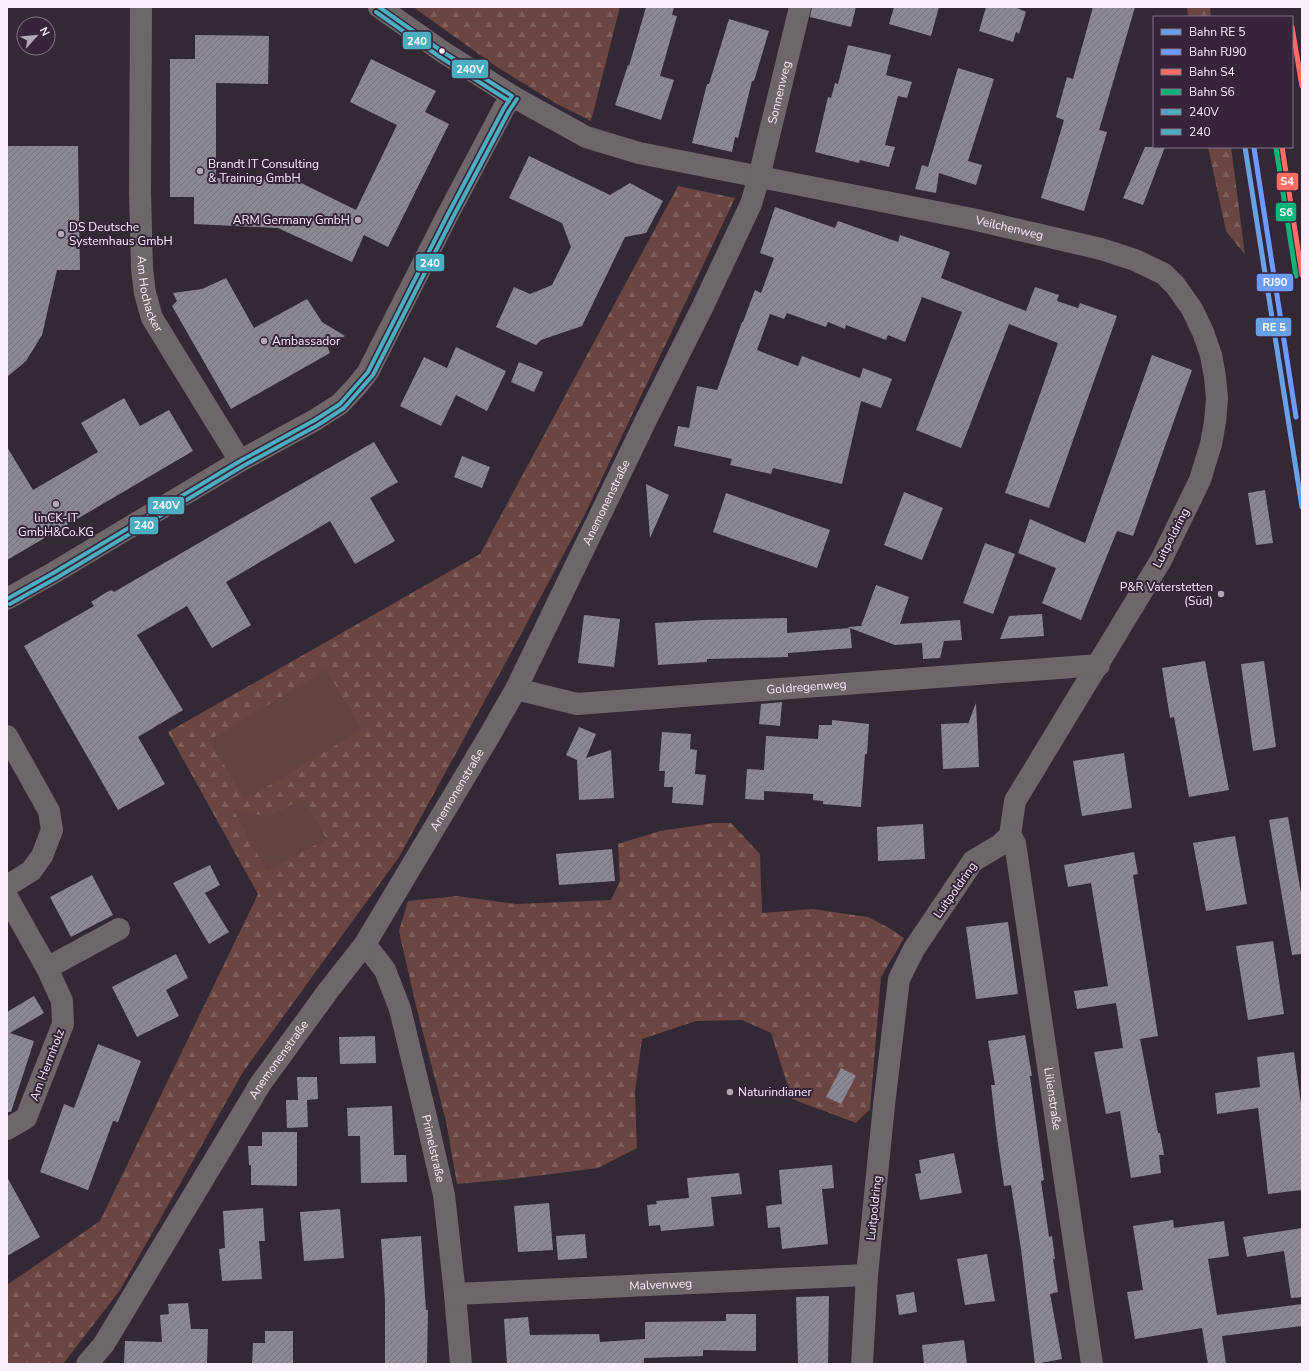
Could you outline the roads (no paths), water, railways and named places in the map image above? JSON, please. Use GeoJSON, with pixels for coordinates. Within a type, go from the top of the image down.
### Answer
{"type":"FeatureCollection","features":[{"type":"Feature","properties":{"kind":"street","name":"Am Hochacker"},"geometry":{"type":"LineString","coordinates":[[141,7],[140,192],[142,269],[145,293],[152,318],[240,461]]}},
{"type":"Feature","properties":{"kind":"street","name":"Veilchenweg"},"geometry":{"type":"LineString","coordinates":[[380,7],[443,52],[512,96],[586,137],[611,146],[759,177],[972,218],[1101,249],[1135,260],[1164,274],[1174,285],[1192,309],[1203,332],[1211,355]]}},
{"type":"Feature","properties":{"kind":"street","name":"Sonnenweg"},"geometry":{"type":"LineString","coordinates":[[759,177],[800,7]]}},
{"type":"Feature","properties":{"kind":"street"},"geometry":{"type":"LineString","coordinates":[[7,599],[55,572],[240,461],[315,420],[340,404],[368,372],[447,216],[504,108],[512,96]]}},
{"type":"Feature","properties":{"kind":"street","name":"Anemonenstraße"},"geometry":{"type":"LineString","coordinates":[[87,1364],[104,1344],[261,1083],[328,991],[365,944],[488,738],[516,688],[646,418],[702,308],[751,204],[759,177]]}},
{"type":"Feature","properties":{"kind":"street","name":"Luitpoldring"},"geometry":{"type":"LineString","coordinates":[[862,1364],[867,1275],[884,1105],[900,979],[914,949],[973,860],[1000,845],[1010,836],[1015,801],[1161,560],[1200,480],[1211,444],[1217,398],[1216,377],[1211,355]]}},
{"type":"Feature","properties":{"kind":"street","name":"Goldregenweg"},"geometry":{"type":"LineString","coordinates":[[516,688],[576,704],[1098,665]]}},
{"type":"Feature","properties":{"kind":"street"},"geometry":{"type":"LineString","coordinates":[[7,736],[49,811],[52,830],[42,856],[32,871],[7,886]]}},
{"type":"Feature","properties":{"kind":"street","name":"Lilienstraße"},"geometry":{"type":"LineString","coordinates":[[1010,836],[1015,843],[1092,1364]]}},
{"type":"Feature","properties":{"kind":"street","name":"Am Herrnholz"},"geometry":{"type":"LineString","coordinates":[[7,897],[48,968],[62,1001],[63,1024],[26,1118],[7,1129]]}},
{"type":"Feature","properties":{"kind":"street"},"geometry":{"type":"LineString","coordinates":[[48,968],[119,930]]}},
{"type":"Feature","properties":{"kind":"street","name":"Primelstraße"},"geometry":{"type":"LineString","coordinates":[[365,944],[385,970],[400,1009],[444,1195],[461,1364]]}},
{"type":"Feature","properties":{"kind":"street","name":"Malvenweg"},"geometry":{"type":"LineString","coordinates":[[455,1294],[867,1275]]}},
{"type":"Feature","properties":{"kind":"rail line","name":"S4"},"geometry":{"type":"LineString","coordinates":[[1293,33],[1302,86]]}},
{"type":"Feature","properties":{"kind":"rail line","name":"RJ90"},"geometry":{"type":"LineString","coordinates":[[1254,148],[1296,417]]}},
{"type":"Feature","properties":{"kind":"rail line","name":"S6"},"geometry":{"type":"LineString","coordinates":[[1276,148],[1296,276]]}},
{"type":"Feature","properties":{"kind":"rail line","name":"S4"},"geometry":{"type":"LineString","coordinates":[[1282,148],[1302,275]]}},
{"type":"Feature","properties":{"kind":"place","name":"Brandt IT Consulting & Training GmbH"},"geometry":{"type":"Point","coordinates":[200,171]}},
{"type":"Feature","properties":{"kind":"place","name":"ARM Germany GmbH"},"geometry":{"type":"Point","coordinates":[358,220]}},
{"type":"Feature","properties":{"kind":"place","name":"DS Deutsche Systemhaus GmbH"},"geometry":{"type":"Point","coordinates":[61,234]}},
{"type":"Feature","properties":{"kind":"place","name":"Ambassador"},"geometry":{"type":"Point","coordinates":[264,341]}},
{"type":"Feature","properties":{"kind":"place","name":"linCK-IT GmbH&Co.KG"},"geometry":{"type":"Point","coordinates":[56,504]}},
{"type":"Feature","properties":{"kind":"place","name":"P&R Vaterstetten (Süd)"},"geometry":{"type":"Point","coordinates":[1221,594]}},
{"type":"Feature","properties":{"kind":"place","name":"Naturindianer"},"geometry":{"type":"Point","coordinates":[730,1092]}}]}
